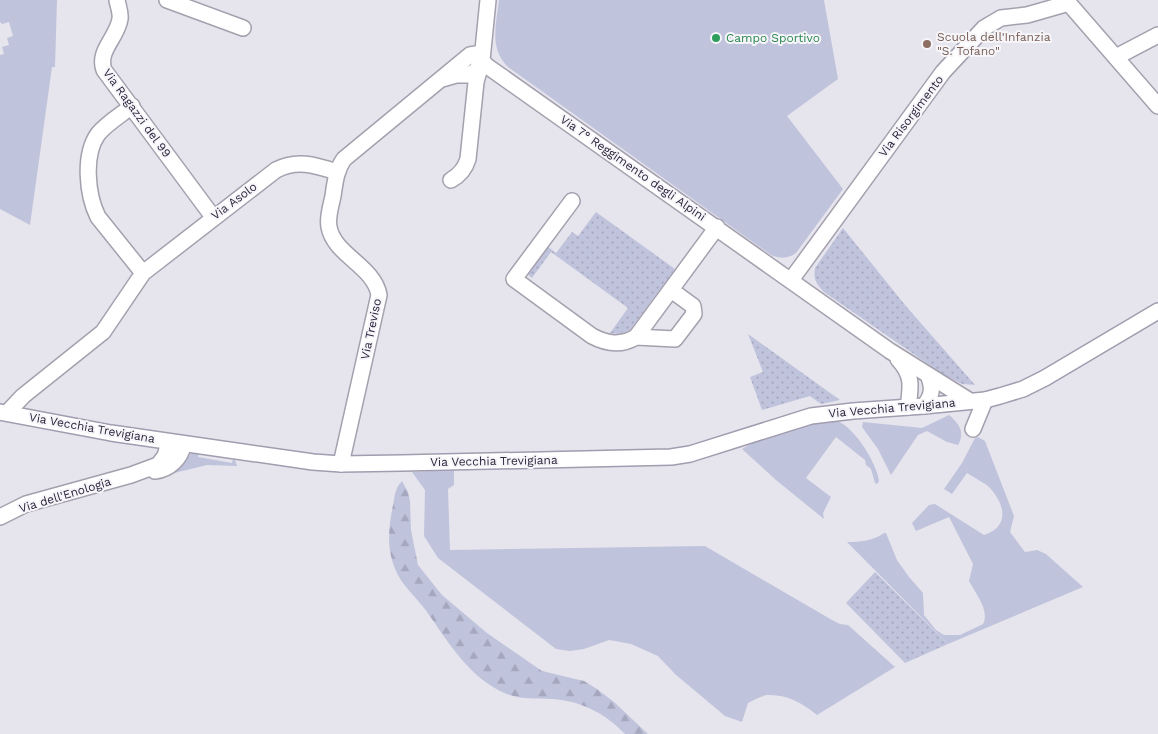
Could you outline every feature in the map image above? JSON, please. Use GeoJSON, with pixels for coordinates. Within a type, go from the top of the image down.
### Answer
{"type":"FeatureCollection","features":[{"type":"Feature","properties":{"kind":"street","name":"Via Ragazzi del 99"},"geometry":{"type":"LineString","coordinates":[[117,0],[120,18],[118,26],[102,56],[102,64],[108,76],[213,217]]}},
{"type":"Feature","properties":{"kind":"street"},"geometry":{"type":"LineString","coordinates":[[167,0],[243,28]]}},
{"type":"Feature","properties":{"kind":"street"},"geometry":{"type":"LineString","coordinates":[[450,180],[458,176],[465,169],[468,160],[476,82],[488,0]]}},
{"type":"Feature","properties":{"kind":"street"},"geometry":{"type":"LineString","coordinates":[[1067,2],[1158,106]]}},
{"type":"Feature","properties":{"kind":"street","name":"Via Risorgimento"},"geometry":{"type":"LineString","coordinates":[[791,280],[943,72],[984,28],[1001,18],[1027,15],[1067,2]]}},
{"type":"Feature","properties":{"kind":"street"},"geometry":{"type":"LineString","coordinates":[[1116,57],[1158,35]]}},
{"type":"Feature","properties":{"kind":"street","name":"Via Treviso"},"geometry":{"type":"LineString","coordinates":[[341,464],[379,295],[378,287],[372,278],[337,244],[329,228],[337,172],[344,159],[442,79],[456,75],[468,75],[476,71],[480,54]]}},
{"type":"Feature","properties":{"kind":"street","name":"Via 7° Reggimento degli Alpini"},"geometry":{"type":"LineString","coordinates":[[480,54],[487,66],[890,350],[928,374],[978,400]]}},
{"type":"Feature","properties":{"kind":"street"},"geometry":{"type":"LineString","coordinates":[[132,106],[106,126],[95,140],[89,163],[89,188],[93,207],[98,217],[143,272]]}},
{"type":"Feature","properties":{"kind":"street","name":"Via Asolo"},"geometry":{"type":"LineString","coordinates":[[3,412],[103,332],[143,272],[276,170],[284,166],[300,163],[337,172]]}},
{"type":"Feature","properties":{"kind":"street"},"geometry":{"type":"LineString","coordinates":[[572,201],[514,279],[592,336],[612,344],[621,343],[636,337],[675,339],[694,314],[692,306],[671,290]]}},
{"type":"Feature","properties":{"kind":"street"},"geometry":{"type":"LineString","coordinates":[[636,337],[717,227]]}},
{"type":"Feature","properties":{"kind":"street","name":"Via Vecchia Trevigiana"},"geometry":{"type":"LineString","coordinates":[[3,412],[169,442],[313,462],[341,464],[671,457],[690,454],[811,416],[978,400],[1023,389],[1158,311]]}},
{"type":"Feature","properties":{"kind":"street","name":"Via 7° Reggimento degli Alpini"},"geometry":{"type":"LineString","coordinates":[[890,350],[908,372],[911,387],[908,407]]}},
{"type":"Feature","properties":{"kind":"street"},"geometry":{"type":"LineString","coordinates":[[924,406],[931,395],[932,389],[928,374]]}},
{"type":"Feature","properties":{"kind":"street"},"geometry":{"type":"LineString","coordinates":[[973,428],[978,400]]}},
{"type":"Feature","properties":{"kind":"street","name":"Via dell'Enologia"},"geometry":{"type":"LineString","coordinates":[[0,517],[26,504],[158,466],[165,456],[169,442]]}},
{"type":"Feature","properties":{"kind":"street","name":"Via dell'Enologia"},"geometry":{"type":"LineString","coordinates":[[131,475],[164,470],[170,467],[182,451],[184,444]]}},
{"type":"Feature","properties":{"kind":"green space"},"geometry":{"type":"Polygon","coordinates":[[[0,0],[57,0],[55,67],[52,67],[30,225],[0,209],[0,55],[4,54],[2,47],[9,45],[7,38],[13,36],[9,22],[2,24],[0,22],[0,0]]]}},
{"type":"Feature","properties":{"kind":"green space"},"geometry":{"type":"Polygon","coordinates":[[[499,0],[824,0],[838,79],[787,116],[843,189],[796,253],[784,258],[771,255],[508,67],[502,60],[496,44],[495,36],[499,0]]]}},
{"type":"Feature","properties":{"kind":"green space"},"geometry":{"type":"Polygon","coordinates":[[[596,212],[675,269],[630,330],[619,334],[610,333],[628,308],[551,252],[532,278],[527,274],[547,246],[556,253],[572,232],[578,236],[596,212]]]}},
{"type":"Feature","properties":{"kind":"green space"},"geometry":{"type":"Polygon","coordinates":[[[843,228],[905,305],[975,385],[962,384],[944,375],[821,289],[814,275],[815,268],[843,228]]]}},
{"type":"Feature","properties":{"kind":"green space"},"geometry":{"type":"Polygon","coordinates":[[[748,334],[840,400],[821,404],[810,396],[762,410],[750,377],[763,372],[748,334]]]}},
{"type":"Feature","properties":{"kind":"green space"},"geometry":{"type":"Polygon","coordinates":[[[949,415],[960,429],[961,437],[958,445],[947,442],[927,431],[918,435],[891,475],[878,449],[862,427],[863,422],[922,428],[949,415]]]}},
{"type":"Feature","properties":{"kind":"green space"},"geometry":{"type":"Polygon","coordinates":[[[833,420],[840,422],[848,428],[862,444],[874,464],[879,481],[877,484],[875,483],[871,469],[866,465],[865,460],[836,437],[806,478],[831,497],[823,513],[824,519],[776,480],[742,449],[763,438],[786,430],[833,420]]]}},
{"type":"Feature","properties":{"kind":"green space"},"geometry":{"type":"Polygon","coordinates":[[[978,437],[985,441],[1014,516],[1010,532],[1025,552],[1037,550],[1046,554],[1083,587],[948,644],[847,542],[875,538],[886,533],[897,560],[923,593],[924,615],[936,630],[944,635],[960,635],[983,624],[985,614],[969,581],[973,564],[949,517],[916,531],[912,523],[929,505],[935,504],[984,535],[998,527],[1001,521],[1002,509],[995,495],[985,484],[967,473],[952,494],[944,489],[962,463],[975,438],[978,437]]]}},
{"type":"Feature","properties":{"kind":"green space"},"geometry":{"type":"Polygon","coordinates":[[[192,453],[199,453],[198,457],[232,463],[233,459],[237,466],[207,465],[166,475],[192,453]]]}},
{"type":"Feature","properties":{"kind":"green space"},"geometry":{"type":"Polygon","coordinates":[[[454,470],[454,485],[448,489],[450,550],[705,546],[832,620],[848,625],[895,667],[817,715],[794,700],[781,696],[767,695],[748,703],[742,722],[725,716],[675,674],[658,656],[631,644],[609,640],[584,649],[570,651],[556,649],[438,558],[424,536],[425,490],[412,472],[454,470]]]}},
{"type":"Feature","properties":{"kind":"green space"},"geometry":{"type":"Polygon","coordinates":[[[402,481],[410,501],[411,530],[418,565],[442,595],[487,633],[542,671],[584,681],[597,689],[648,734],[625,734],[601,714],[573,702],[506,694],[487,683],[466,665],[424,608],[403,584],[391,558],[389,541],[390,523],[396,492],[402,481]]]}},
{"type":"Feature","properties":{"kind":"green space"},"geometry":{"type":"Polygon","coordinates":[[[875,572],[948,644],[905,663],[846,603],[875,572]]]}},
{"type":"Feature","properties":{"kind":"place","name":"Campo Sportivo"},"geometry":{"type":"Point","coordinates":[716,38]}},
{"type":"Feature","properties":{"kind":"place","name":"Scuola dell'Infanzia \"S. Tofano\""},"geometry":{"type":"Point","coordinates":[927,44]}}]}
